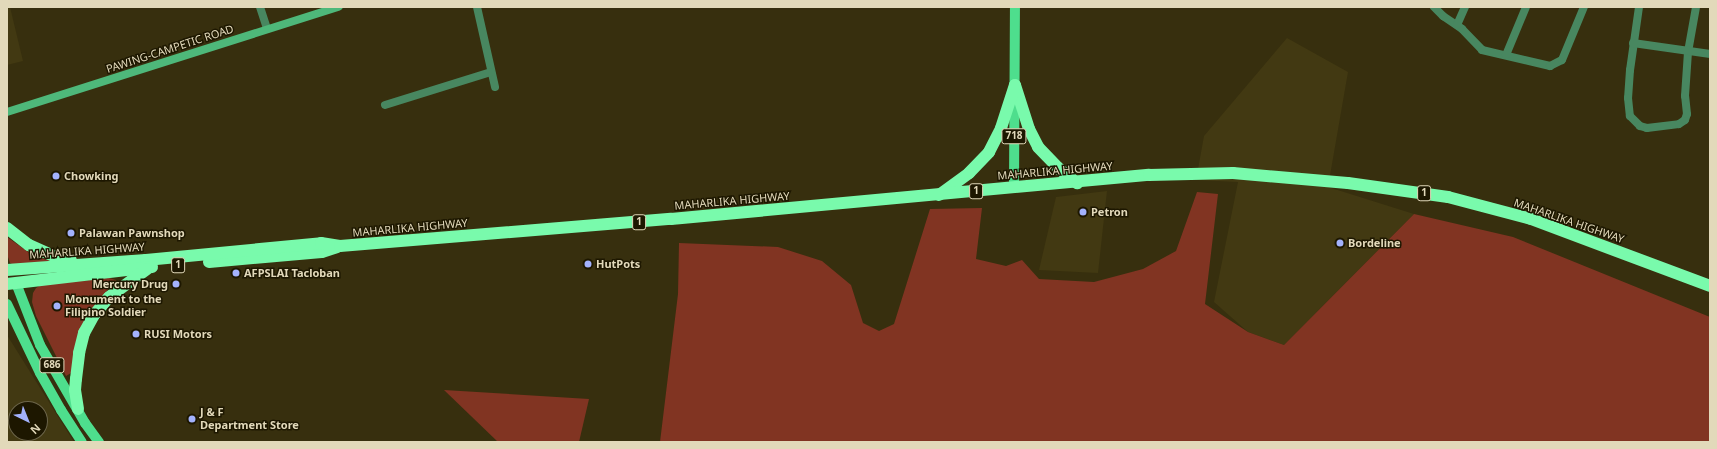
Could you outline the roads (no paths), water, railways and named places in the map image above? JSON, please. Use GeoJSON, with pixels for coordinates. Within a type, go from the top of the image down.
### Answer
{"type":"FeatureCollection","features":[{"type":"Feature","properties":{"kind":"highway"},"geometry":{"type":"LineString","coordinates":[[1015,85],[1029,129],[1038,147],[1057,167],[1077,182]]}},
{"type":"Feature","properties":{"kind":"highway"},"geometry":{"type":"LineString","coordinates":[[938,196],[969,173],[989,152],[1001,128],[1015,85]]}},
{"type":"Feature","properties":{"kind":"highway","name":"MAHARLIKA HIGHWAY"},"geometry":{"type":"LineString","coordinates":[[11,283],[149,268],[322,252],[340,246],[938,196],[1149,175],[1233,173],[1348,183],[1448,197],[1531,219],[1710,286]]}},
{"type":"Feature","properties":{"kind":"highway","name":"1"},"geometry":{"type":"LineString","coordinates":[[7,228],[29,246],[56,257],[90,263]]}},
{"type":"Feature","properties":{"kind":"highway","name":"MAHARLIKA HIGHWAY"},"geometry":{"type":"LineString","coordinates":[[8,268],[146,260],[321,243],[340,246]]}},
{"type":"Feature","properties":{"kind":"highway"},"geometry":{"type":"LineString","coordinates":[[8,268],[11,283]]}},
{"type":"Feature","properties":{"kind":"highway","name":"686"},"geometry":{"type":"LineString","coordinates":[[78,409],[75,390],[79,353],[84,333],[94,315],[109,296],[149,268]]}},
{"type":"Feature","properties":{"kind":"main road","name":"718"},"geometry":{"type":"LineString","coordinates":[[1014,188],[1015,7]]}},
{"type":"Feature","properties":{"kind":"main road","name":"686"},"geometry":{"type":"LineString","coordinates":[[11,283],[40,345],[99,442]]}},
{"type":"Feature","properties":{"kind":"main road","name":"686"},"geometry":{"type":"LineString","coordinates":[[7,304],[61,410],[82,442]]}},
{"type":"Feature","properties":{"kind":"main road","name":"686"},"geometry":{"type":"LineString","coordinates":[[7,317],[19,330]]}},
{"type":"Feature","properties":{"kind":"street"},"geometry":{"type":"LineString","coordinates":[[260,7],[267,30]]}},
{"type":"Feature","properties":{"kind":"street","name":"PAWING-CAMPETIC ROAD"},"geometry":{"type":"LineString","coordinates":[[7,112],[339,7]]}},
{"type":"Feature","properties":{"kind":"street"},"geometry":{"type":"LineString","coordinates":[[477,7],[495,87]]}},
{"type":"Feature","properties":{"kind":"street"},"geometry":{"type":"LineString","coordinates":[[1434,7],[1443,16],[1462,28],[1482,50],[1550,66],[1562,60],[1584,7]]}},
{"type":"Feature","properties":{"kind":"street"},"geometry":{"type":"LineString","coordinates":[[1457,25],[1465,7]]}},
{"type":"Feature","properties":{"kind":"street"},"geometry":{"type":"LineString","coordinates":[[1506,55],[1526,7]]}},
{"type":"Feature","properties":{"kind":"street"},"geometry":{"type":"LineString","coordinates":[[1639,7],[1633,43],[1628,98],[1630,116],[1640,126],[1647,128],[1679,124],[1685,120],[1687,114],[1685,96],[1688,52],[1696,7]]}},
{"type":"Feature","properties":{"kind":"street"},"geometry":{"type":"LineString","coordinates":[[1633,43],[1710,54]]}},
{"type":"Feature","properties":{"kind":"street"},"geometry":{"type":"LineString","coordinates":[[385,106],[491,72]]}},
{"type":"Feature","properties":{"kind":"place","name":"Chowking"},"geometry":{"type":"Point","coordinates":[56,176]}},
{"type":"Feature","properties":{"kind":"place","name":"Petron"},"geometry":{"type":"Point","coordinates":[1083,212]}},
{"type":"Feature","properties":{"kind":"place","name":"Palawan Pawnshop"},"geometry":{"type":"Point","coordinates":[71,233]}},
{"type":"Feature","properties":{"kind":"place","name":"Bordeline"},"geometry":{"type":"Point","coordinates":[1340,243]}},
{"type":"Feature","properties":{"kind":"place","name":"HutPots"},"geometry":{"type":"Point","coordinates":[588,264]}},
{"type":"Feature","properties":{"kind":"place","name":"AFPSLAI Tacloban"},"geometry":{"type":"Point","coordinates":[236,273]}},
{"type":"Feature","properties":{"kind":"place","name":"Mercury Drug"},"geometry":{"type":"Point","coordinates":[176,284]}},
{"type":"Feature","properties":{"kind":"place","name":"Monument to the Filipino Soldier"},"geometry":{"type":"Point","coordinates":[57,306]}},
{"type":"Feature","properties":{"kind":"place","name":"RUSI Motors"},"geometry":{"type":"Point","coordinates":[136,334]}},
{"type":"Feature","properties":{"kind":"place","name":"J & F Department Store"},"geometry":{"type":"Point","coordinates":[192,419]}}]}
